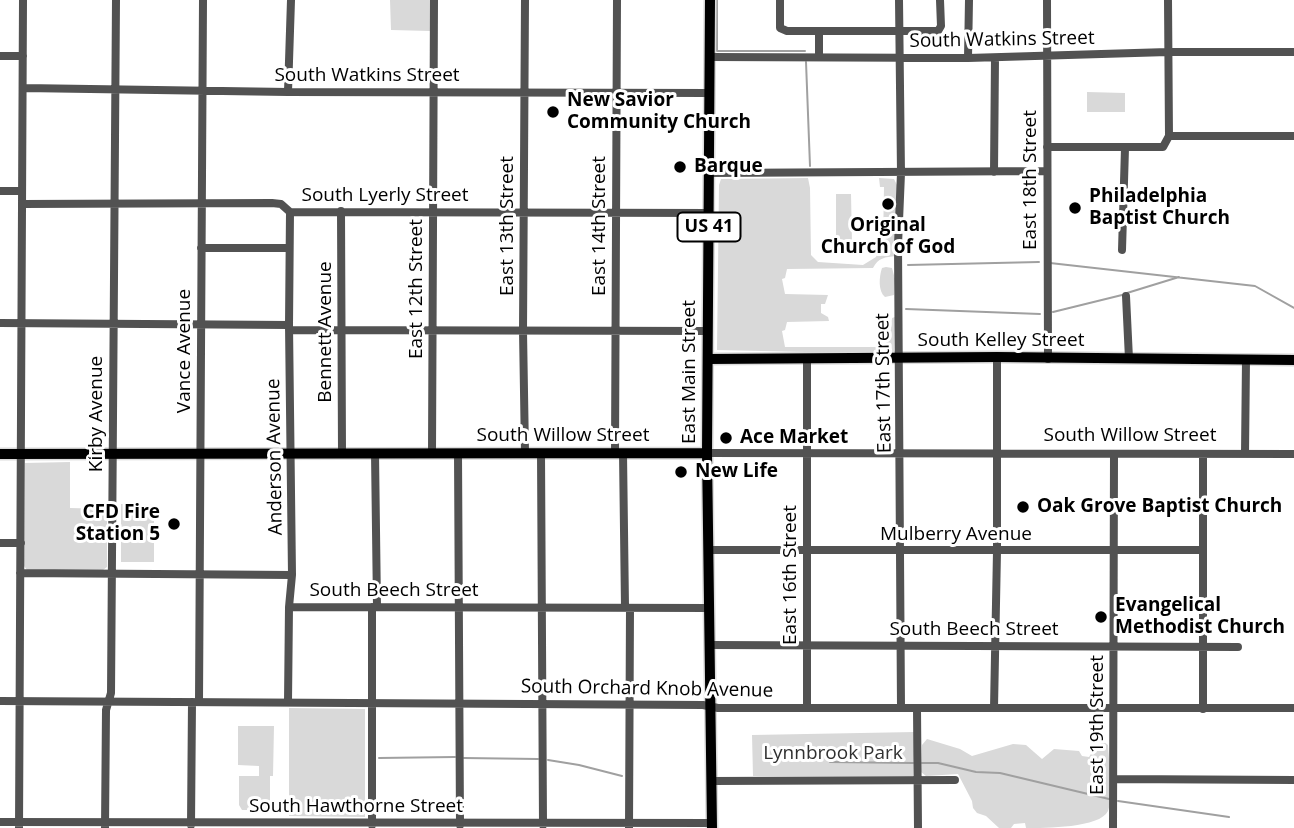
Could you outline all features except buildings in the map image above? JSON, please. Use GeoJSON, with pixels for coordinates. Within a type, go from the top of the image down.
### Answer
{"type":"FeatureCollection","features":[{"type":"Feature","properties":{"kind":"main road","name":"East Main Street"},"geometry":{"type":"LineString","coordinates":[[710,0],[707,453],[712,826]]}},
{"type":"Feature","properties":{"kind":"main road","name":"South Kelley Street"},"geometry":{"type":"LineString","coordinates":[[708,359],[997,357],[1294,360]]}},
{"type":"Feature","properties":{"kind":"main road","name":"South Willow Street"},"geometry":{"type":"LineString","coordinates":[[0,454],[707,453]]}},
{"type":"Feature","properties":{"kind":"street"},"geometry":{"type":"LineString","coordinates":[[19,825],[23,0]]}},
{"type":"Feature","properties":{"kind":"street","name":"Kirby Avenue"},"geometry":{"type":"LineString","coordinates":[[105,825],[106,709],[111,694],[116,0]]}},
{"type":"Feature","properties":{"kind":"street","name":"Vance Avenue"},"geometry":{"type":"LineString","coordinates":[[191,825],[200,574],[203,0]]}},
{"type":"Feature","properties":{"kind":"street"},"geometry":{"type":"LineString","coordinates":[[288,92],[290,0]]}},
{"type":"Feature","properties":{"kind":"street","name":"East 12th Street"},"geometry":{"type":"LineString","coordinates":[[432,453],[434,0]]}},
{"type":"Feature","properties":{"kind":"street","name":"East 13th Street"},"geometry":{"type":"LineString","coordinates":[[525,0],[525,452]]}},
{"type":"Feature","properties":{"kind":"street","name":"East 14th Street"},"geometry":{"type":"LineString","coordinates":[[617,0],[615,331],[630,704],[629,826]]}},
{"type":"Feature","properties":{"kind":"street"},"geometry":{"type":"LineString","coordinates":[[780,0],[780,28],[787,31],[938,31],[941,26],[940,0]]}},
{"type":"Feature","properties":{"kind":"street","name":"East 17th Street"},"geometry":{"type":"LineString","coordinates":[[899,0],[901,708]]}},
{"type":"Feature","properties":{"kind":"street"},"geometry":{"type":"LineString","coordinates":[[968,58],[969,0]]}},
{"type":"Feature","properties":{"kind":"street","name":"East 18th Street"},"geometry":{"type":"LineString","coordinates":[[1047,0],[1048,359]]}},
{"type":"Feature","properties":{"kind":"street"},"geometry":{"type":"LineString","coordinates":[[1047,147],[1163,148],[1169,136],[1168,0]]}},
{"type":"Feature","properties":{"kind":"street"},"geometry":{"type":"LineString","coordinates":[[819,31],[819,56]]}},
{"type":"Feature","properties":{"kind":"street","name":"South Watkins Street"},"geometry":{"type":"LineString","coordinates":[[710,57],[995,58],[1168,52],[1294,52]]}},
{"type":"Feature","properties":{"kind":"street"},"geometry":{"type":"LineString","coordinates":[[0,56],[23,56]]}},
{"type":"Feature","properties":{"kind":"street"},"geometry":{"type":"LineString","coordinates":[[994,172],[995,58]]}},
{"type":"Feature","properties":{"kind":"street","name":"South Watkins Street"},"geometry":{"type":"LineString","coordinates":[[24,88],[709,93]]}},
{"type":"Feature","properties":{"kind":"street"},"geometry":{"type":"LineString","coordinates":[[1169,136],[1294,136]]}},
{"type":"Feature","properties":{"kind":"street"},"geometry":{"type":"LineString","coordinates":[[1122,250],[1125,148]]}},
{"type":"Feature","properties":{"kind":"street"},"geometry":{"type":"LineString","coordinates":[[709,173],[1047,171]]}},
{"type":"Feature","properties":{"kind":"street"},"geometry":{"type":"LineString","coordinates":[[0,191],[22,191]]}},
{"type":"Feature","properties":{"kind":"street","name":"South Lyerly Street"},"geometry":{"type":"LineString","coordinates":[[22,204],[272,203],[281,204],[290,212],[709,212]]}},
{"type":"Feature","properties":{"kind":"street","name":"Bennett Avenue"},"geometry":{"type":"LineString","coordinates":[[341,211],[342,453]]}},
{"type":"Feature","properties":{"kind":"street","name":"Anderson Avenue"},"geometry":{"type":"LineString","coordinates":[[288,702],[292,575],[289,453],[290,212]]}},
{"type":"Feature","properties":{"kind":"street"},"geometry":{"type":"LineString","coordinates":[[201,247],[288,248]]}},
{"type":"Feature","properties":{"kind":"street"},"geometry":{"type":"LineString","coordinates":[[1126,296],[1129,359]]}},
{"type":"Feature","properties":{"kind":"street"},"geometry":{"type":"LineString","coordinates":[[0,323],[201,324],[341,330],[708,331]]}},
{"type":"Feature","properties":{"kind":"street"},"geometry":{"type":"LineString","coordinates":[[994,708],[997,357]]}},
{"type":"Feature","properties":{"kind":"street","name":"East 16th Street"},"geometry":{"type":"LineString","coordinates":[[807,358],[807,707]]}},
{"type":"Feature","properties":{"kind":"street"},"geometry":{"type":"LineString","coordinates":[[1245,453],[1246,360]]}},
{"type":"Feature","properties":{"kind":"street"},"geometry":{"type":"LineString","coordinates":[[372,825],[375,453]]}},
{"type":"Feature","properties":{"kind":"street"},"geometry":{"type":"LineString","coordinates":[[458,453],[460,825]]}},
{"type":"Feature","properties":{"kind":"street"},"geometry":{"type":"LineString","coordinates":[[541,453],[542,825]]}},
{"type":"Feature","properties":{"kind":"street","name":"South Willow Street"},"geometry":{"type":"LineString","coordinates":[[707,453],[1294,454]]}},
{"type":"Feature","properties":{"kind":"street","name":"East 19th Street"},"geometry":{"type":"LineString","coordinates":[[1113,828],[1114,454]]}},
{"type":"Feature","properties":{"kind":"street"},"geometry":{"type":"LineString","coordinates":[[1203,455],[1203,709]]}},
{"type":"Feature","properties":{"kind":"street"},"geometry":{"type":"LineString","coordinates":[[0,543],[21,543]]}},
{"type":"Feature","properties":{"kind":"street","name":"Mulberry Avenue"},"geometry":{"type":"LineString","coordinates":[[709,550],[1203,550]]}},
{"type":"Feature","properties":{"kind":"street","name":"South Beech Street"},"geometry":{"type":"LineString","coordinates":[[20,573],[292,575]]}},
{"type":"Feature","properties":{"kind":"street","name":"South Beech Street"},"geometry":{"type":"LineString","coordinates":[[289,607],[710,608]]}},
{"type":"Feature","properties":{"kind":"street","name":"South Beech Street"},"geometry":{"type":"LineString","coordinates":[[710,645],[1237,647]]}},
{"type":"Feature","properties":{"kind":"street","name":"South Orchard Knob Avenue"},"geometry":{"type":"LineString","coordinates":[[0,701],[542,703],[901,708],[1294,708]]}},
{"type":"Feature","properties":{"kind":"street"},"geometry":{"type":"LineString","coordinates":[[917,708],[918,828]]}},
{"type":"Feature","properties":{"kind":"street"},"geometry":{"type":"LineString","coordinates":[[1114,779],[1294,780]]}},
{"type":"Feature","properties":{"kind":"street"},"geometry":{"type":"LineString","coordinates":[[712,781],[955,780]]}},
{"type":"Feature","properties":{"kind":"street","name":"South Hawthorne Street"},"geometry":{"type":"LineString","coordinates":[[0,822],[19,825],[712,826]]}},
{"type":"Feature","properties":{"kind":"green space"},"geometry":{"type":"Polygon","coordinates":[[[390,0],[431,0],[430,31],[391,30],[390,0]]]}},
{"type":"Feature","properties":{"kind":"green space"},"geometry":{"type":"Polygon","coordinates":[[[1087,92],[1125,93],[1125,112],[1087,112],[1087,92]]]}},
{"type":"Feature","properties":{"kind":"green space"},"geometry":{"type":"Polygon","coordinates":[[[808,178],[811,255],[818,262],[863,265],[876,257],[880,245],[883,244],[884,187],[880,187],[879,178],[894,179],[897,185],[896,256],[882,259],[873,268],[787,269],[785,278],[782,279],[785,294],[828,295],[825,304],[821,304],[821,313],[828,317],[829,321],[787,322],[785,330],[782,331],[785,347],[886,347],[886,329],[891,330],[892,318],[895,317],[894,354],[717,350],[721,179],[808,178]]]}},
{"type":"Feature","properties":{"kind":"green space"},"geometry":{"type":"Polygon","coordinates":[[[836,194],[851,194],[852,243],[836,243],[836,194]]]}},
{"type":"Feature","properties":{"kind":"green space"},"geometry":{"type":"Polygon","coordinates":[[[882,268],[892,268],[895,279],[894,295],[885,297],[880,288],[880,280],[882,268]]]}},
{"type":"Feature","properties":{"kind":"green space"},"geometry":{"type":"Polygon","coordinates":[[[70,462],[70,508],[107,509],[107,567],[103,570],[27,570],[24,566],[25,463],[70,462]]]}},
{"type":"Feature","properties":{"kind":"green space"},"geometry":{"type":"Polygon","coordinates":[[[121,504],[154,505],[154,562],[121,562],[121,504]]]}},
{"type":"Feature","properties":{"kind":"green space"},"geometry":{"type":"Polygon","coordinates":[[[289,708],[365,709],[365,817],[289,816],[289,708]]]}},
{"type":"Feature","properties":{"kind":"green space"},"geometry":{"type":"Polygon","coordinates":[[[238,726],[274,726],[270,810],[242,810],[239,805],[239,776],[259,776],[259,766],[238,765],[238,726]]]}},
{"type":"Feature","properties":{"kind":"green space","name":"Lynnbrook Park"},"geometry":{"type":"Polygon","coordinates":[[[915,732],[913,776],[753,776],[752,735],[915,732]]]}},
{"type":"Feature","properties":{"kind":"green space"},"geometry":{"type":"Polygon","coordinates":[[[927,739],[960,749],[972,756],[1013,744],[1026,745],[1042,759],[1054,749],[1079,751],[1082,756],[1089,757],[1096,746],[1104,742],[1108,745],[1111,779],[1108,811],[1103,817],[1084,824],[1026,828],[1025,823],[1014,824],[1011,828],[999,828],[973,808],[958,774],[926,776],[921,772],[922,745],[927,739]]]}},
{"type":"Feature","properties":{"kind":"waterway"},"geometry":{"type":"LineString","coordinates":[[717,0],[717,51],[805,51]]}},
{"type":"Feature","properties":{"kind":"waterway"},"geometry":{"type":"LineString","coordinates":[[806,62],[810,166]]}},
{"type":"Feature","properties":{"kind":"waterway"},"geometry":{"type":"LineString","coordinates":[[908,265],[1039,262]]}},
{"type":"Feature","properties":{"kind":"waterway"},"geometry":{"type":"LineString","coordinates":[[1050,263],[1255,286],[1294,308]]}},
{"type":"Feature","properties":{"kind":"waterway"},"geometry":{"type":"LineString","coordinates":[[1127,293],[1179,277]]}},
{"type":"Feature","properties":{"kind":"waterway"},"geometry":{"type":"LineString","coordinates":[[1053,312],[1122,295]]}},
{"type":"Feature","properties":{"kind":"waterway"},"geometry":{"type":"LineString","coordinates":[[906,309],[1040,314]]}},
{"type":"Feature","properties":{"kind":"waterway"},"geometry":{"type":"LineString","coordinates":[[379,758],[455,757]]}},
{"type":"Feature","properties":{"kind":"waterway"},"geometry":{"type":"LineString","coordinates":[[464,758],[538,759]]}},
{"type":"Feature","properties":{"kind":"waterway"},"geometry":{"type":"LineString","coordinates":[[548,760],[622,776]]}},
{"type":"Feature","properties":{"kind":"waterway"},"geometry":{"type":"LineString","coordinates":[[830,762],[913,763]]}},
{"type":"Feature","properties":{"kind":"waterway"},"geometry":{"type":"LineString","coordinates":[[922,763],[1000,773],[1109,799]]}},
{"type":"Feature","properties":{"kind":"waterway"},"geometry":{"type":"LineString","coordinates":[[1118,801],[1229,817]]}},
{"type":"Feature","properties":{"kind":"place","name":"New Savior Community Church"},"geometry":{"type":"Point","coordinates":[553,112]}},
{"type":"Feature","properties":{"kind":"place","name":"Barque"},"geometry":{"type":"Point","coordinates":[680,167]}},
{"type":"Feature","properties":{"kind":"place","name":"Original Church of God"},"geometry":{"type":"Point","coordinates":[888,204]}},
{"type":"Feature","properties":{"kind":"place","name":"Philadelphia Baptist Church"},"geometry":{"type":"Point","coordinates":[1075,208]}},
{"type":"Feature","properties":{"kind":"place","name":"Ace Market"},"geometry":{"type":"Point","coordinates":[726,438]}},
{"type":"Feature","properties":{"kind":"place","name":"New Life"},"geometry":{"type":"Point","coordinates":[681,472]}},
{"type":"Feature","properties":{"kind":"place","name":"Oak Grove Baptist Church"},"geometry":{"type":"Point","coordinates":[1023,507]}},
{"type":"Feature","properties":{"kind":"place","name":"CFD Fire Station 5"},"geometry":{"type":"Point","coordinates":[174,524]}},
{"type":"Feature","properties":{"kind":"place","name":"Evangelical Methodist Church"},"geometry":{"type":"Point","coordinates":[1101,617]}}]}
